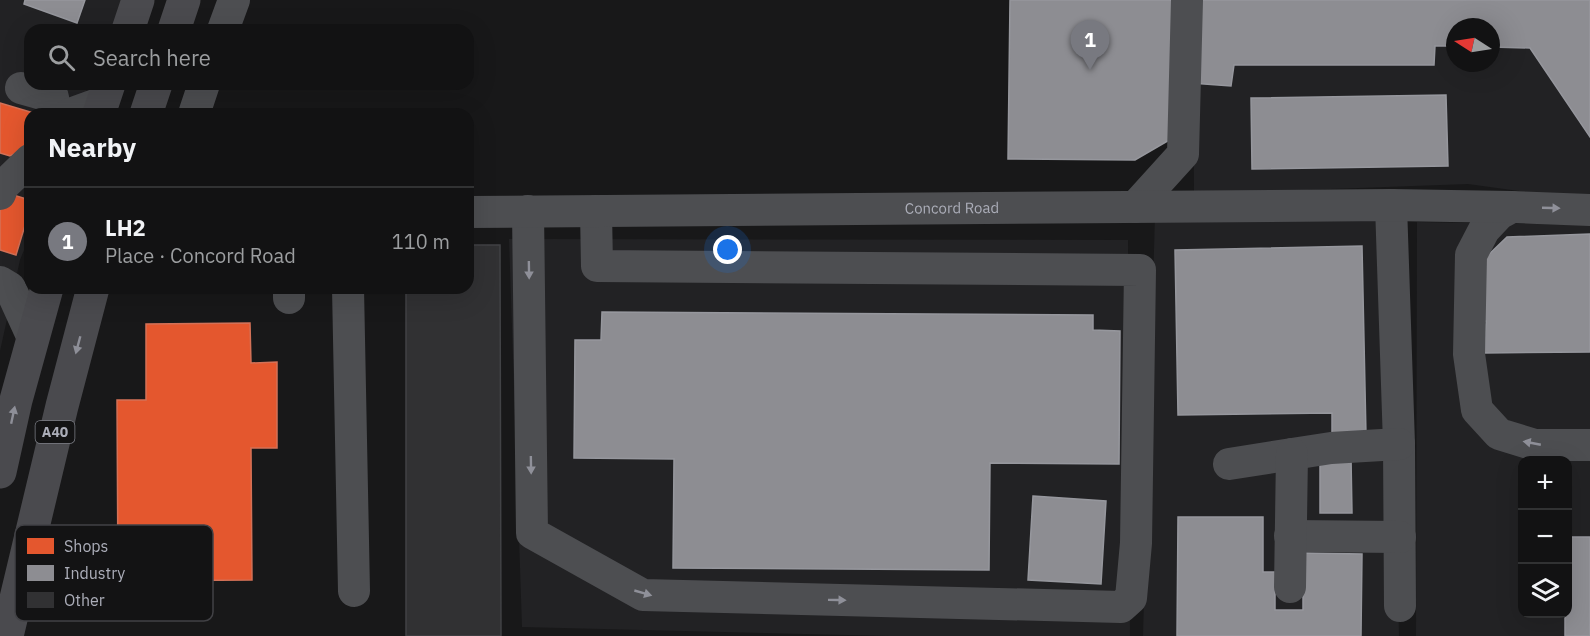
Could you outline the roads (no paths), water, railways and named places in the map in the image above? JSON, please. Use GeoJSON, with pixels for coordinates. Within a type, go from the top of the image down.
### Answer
{"type":"FeatureCollection","features":[{"type":"Feature","properties":{"kind":"highway"},"geometry":{"type":"LineString","coordinates":[[130,24],[138,0]]}},
{"type":"Feature","properties":{"kind":"highway"},"geometry":{"type":"LineString","coordinates":[[176,24],[184,0]]}},
{"type":"Feature","properties":{"kind":"highway"},"geometry":{"type":"LineString","coordinates":[[148,108],[154,90]]}},
{"type":"Feature","properties":{"kind":"highway"},"geometry":{"type":"LineString","coordinates":[[0,472],[16,400],[45,294]]}},
{"type":"Feature","properties":{"kind":"highway","name":"A40"},"geometry":{"type":"LineString","coordinates":[[33,525],[91,294]]}},
{"type":"Feature","properties":{"kind":"highway","name":"A40"},"geometry":{"type":"LineString","coordinates":[[7,636],[15,600]]}},
{"type":"Feature","properties":{"kind":"highway"},"geometry":{"type":"LineString","coordinates":[[21,621],[22,636]]}},
{"type":"Feature","properties":{"kind":"street"},"geometry":{"type":"LineString","coordinates":[[225,24],[234,0]]}},
{"type":"Feature","properties":{"kind":"street"},"geometry":{"type":"LineString","coordinates":[[1135,207],[1183,154],[1187,0]]}},
{"type":"Feature","properties":{"kind":"street"},"geometry":{"type":"LineString","coordinates":[[27,90],[53,98],[54,108]]}},
{"type":"Feature","properties":{"kind":"street"},"geometry":{"type":"LineString","coordinates":[[196,108],[202,90]]}},
{"type":"Feature","properties":{"kind":"street"},"geometry":{"type":"LineString","coordinates":[[85,108],[104,100]]}},
{"type":"Feature","properties":{"kind":"street"},"geometry":{"type":"LineString","coordinates":[[0,194],[3,186],[24,166]]}},
{"type":"Feature","properties":{"kind":"street","name":"Concord Road"},"geometry":{"type":"LineString","coordinates":[[474,212],[596,211],[985,198],[1135,207],[1438,205],[1590,210]]}},
{"type":"Feature","properties":{"kind":"street"},"geometry":{"type":"LineString","coordinates":[[1391,205],[1399,444],[1400,606]]}},
{"type":"Feature","properties":{"kind":"street"},"geometry":{"type":"LineString","coordinates":[[1438,205],[1461,229],[1471,255],[1469,354],[1477,411],[1499,434],[1535,445],[1590,445]]}},
{"type":"Feature","properties":{"kind":"street"},"geometry":{"type":"LineString","coordinates":[[1471,255],[1484,230],[1499,214],[1512,207]]}},
{"type":"Feature","properties":{"kind":"street"},"geometry":{"type":"LineString","coordinates":[[528,211],[532,533],[642,595],[1121,607],[1131,598],[1136,543],[1140,270],[597,266],[596,211]]}},
{"type":"Feature","properties":{"kind":"street"},"geometry":{"type":"LineString","coordinates":[[0,282],[10,288],[33,338]]}},
{"type":"Feature","properties":{"kind":"street"},"geometry":{"type":"LineString","coordinates":[[348,294],[354,591]]}},
{"type":"Feature","properties":{"kind":"street"},"geometry":{"type":"LineString","coordinates":[[1229,464],[1331,448],[1399,444]]}},
{"type":"Feature","properties":{"kind":"street"},"geometry":{"type":"LineString","coordinates":[[1290,587],[1292,454]]}},
{"type":"Feature","properties":{"kind":"street"},"geometry":{"type":"LineString","coordinates":[[1290,536],[1400,537]]}},
{"type":"Feature","properties":{"kind":"place","name":"LH2"},"geometry":{"type":"Point","coordinates":[1090,70]}}]}
